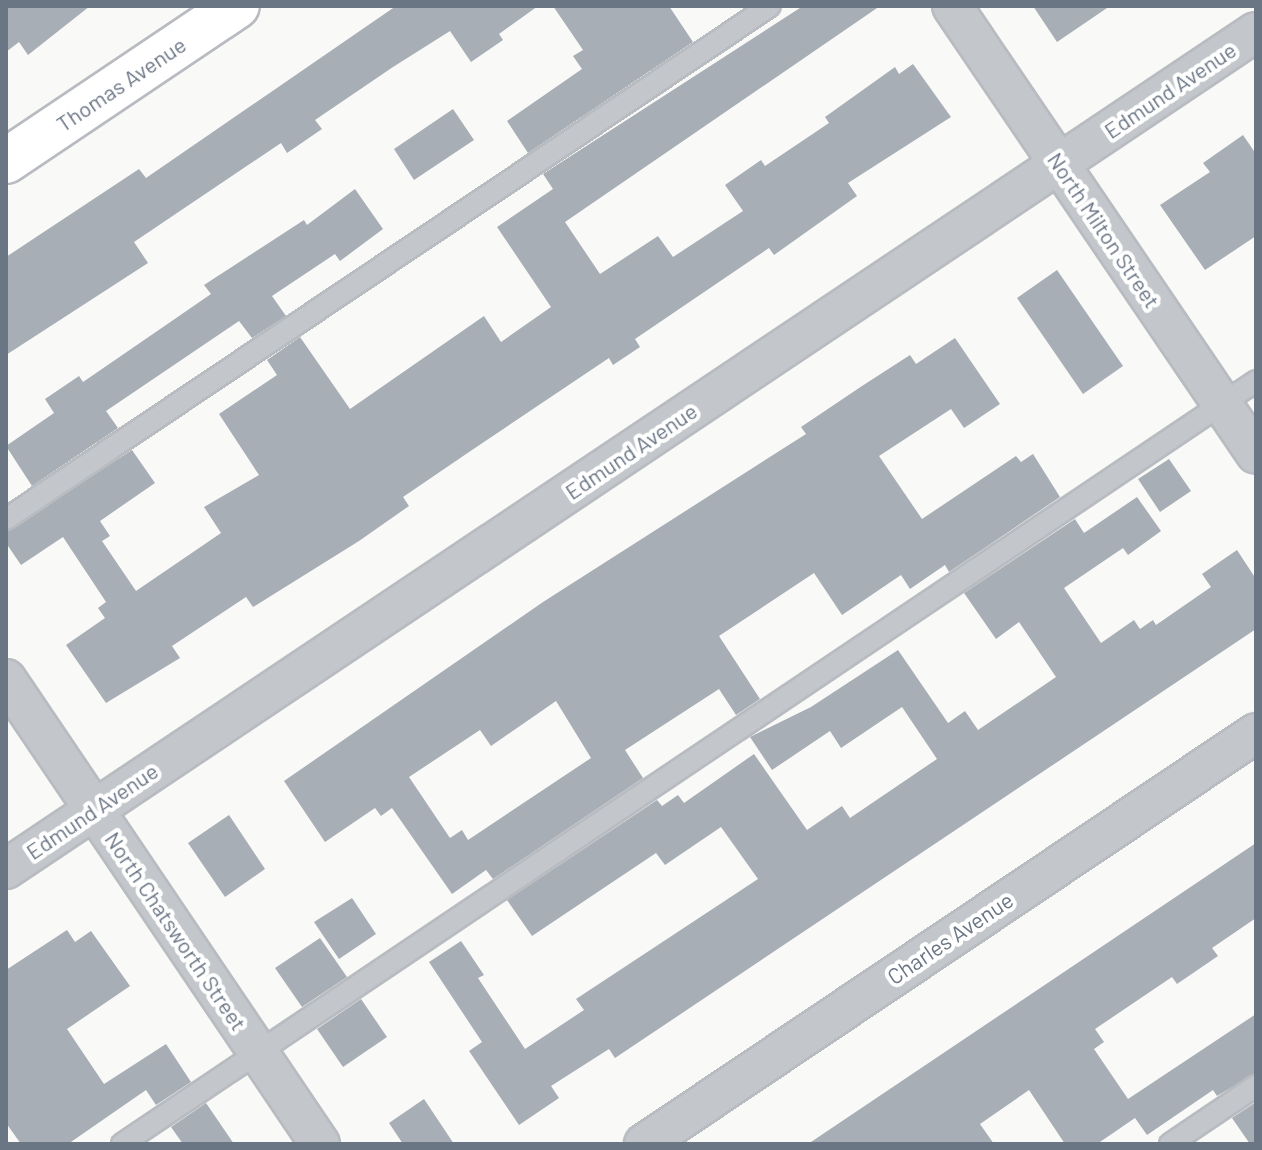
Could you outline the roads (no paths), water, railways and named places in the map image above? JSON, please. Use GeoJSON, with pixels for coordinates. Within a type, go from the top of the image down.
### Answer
{"type":"FeatureCollection","features":[{"type":"Feature","properties":{"kind":"street","name":"Thomas Avenue"},"geometry":{"type":"LineString","coordinates":[[6,161],[237,6]]}},
{"type":"Feature","properties":{"kind":"street","name":"North Milton Street"},"geometry":{"type":"LineString","coordinates":[[952,6],[1256,454]]}},
{"type":"Feature","properties":{"kind":"street","name":"Edmund Avenue"},"geometry":{"type":"LineString","coordinates":[[6,869],[1256,32]]}},
{"type":"Feature","properties":{"kind":"street","name":"North Chatsworth Street"},"geometry":{"type":"LineString","coordinates":[[6,679],[320,1144]]}},
{"type":"Feature","properties":{"kind":"street","name":"Charles Avenue"},"geometry":{"type":"LineString","coordinates":[[644,1144],[1256,733]]}},
{"type":"Feature","properties":{"kind":"lane"},"geometry":{"type":"LineString","coordinates":[[6,519],[770,6]]}},
{"type":"Feature","properties":{"kind":"lane"},"geometry":{"type":"LineString","coordinates":[[122,1144],[1256,381]]}},
{"type":"Feature","properties":{"kind":"lane"},"geometry":{"type":"LineString","coordinates":[[1170,1144],[1256,1086]]}}]}
